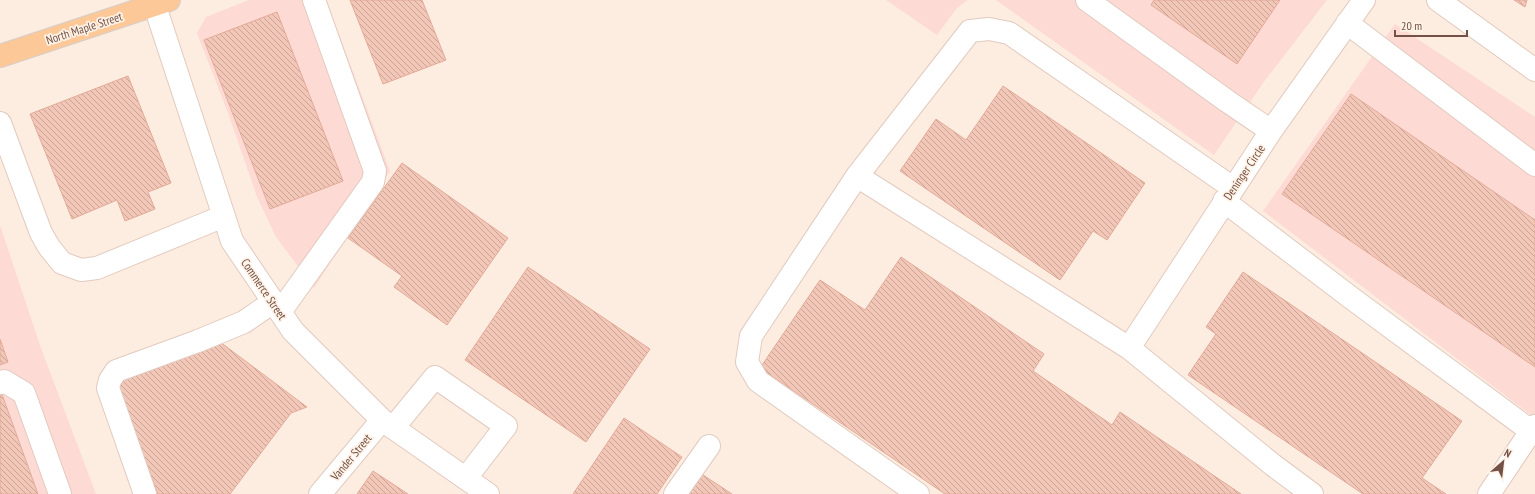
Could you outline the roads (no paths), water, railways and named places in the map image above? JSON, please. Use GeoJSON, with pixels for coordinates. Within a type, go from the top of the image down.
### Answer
{"type":"FeatureCollection","features":[{"type":"Feature","properties":{"kind":"main road","name":"North Maple Street"},"geometry":{"type":"LineString","coordinates":[[0,56],[159,2]]}},
{"type":"Feature","properties":{"kind":"street"},"geometry":{"type":"LineString","coordinates":[[145,494],[108,388],[110,380],[116,371],[198,341],[276,307],[373,182],[375,171],[314,0]]}},
{"type":"Feature","properties":{"kind":"street"},"geometry":{"type":"LineString","coordinates":[[1087,0],[1271,131]]}},
{"type":"Feature","properties":{"kind":"street","name":"Deninger Circle"},"geometry":{"type":"LineString","coordinates":[[1129,348],[1271,131],[1364,0]]}},
{"type":"Feature","properties":{"kind":"street"},"geometry":{"type":"LineString","coordinates":[[1438,0],[1535,70]]}},
{"type":"Feature","properties":{"kind":"street","name":"Commerce Street"},"geometry":{"type":"LineString","coordinates":[[159,2],[232,241],[276,307],[293,331],[388,424],[488,494]]}},
{"type":"Feature","properties":{"kind":"street"},"geometry":{"type":"LineString","coordinates":[[1347,23],[1535,165]]}},
{"type":"Feature","properties":{"kind":"street"},"geometry":{"type":"LineString","coordinates":[[918,494],[758,381],[747,362],[751,336],[857,176],[970,31],[989,29],[1009,33],[1228,195],[1350,297],[1533,428],[1489,494]]}},
{"type":"Feature","properties":{"kind":"street"},"geometry":{"type":"LineString","coordinates":[[0,122],[41,233],[62,263],[81,270],[97,268],[224,216]]}},
{"type":"Feature","properties":{"kind":"street"},"geometry":{"type":"LineString","coordinates":[[857,176],[1129,348],[1273,466],[1312,494]]}},
{"type":"Feature","properties":{"kind":"street","name":"Vander Street"},"geometry":{"type":"LineString","coordinates":[[320,494],[435,377],[506,426],[466,478]]}},
{"type":"Feature","properties":{"kind":"street"},"geometry":{"type":"LineString","coordinates":[[0,382],[4,381],[24,393],[60,494]]}},
{"type":"Feature","properties":{"kind":"street"},"geometry":{"type":"LineString","coordinates":[[674,494],[709,446]]}}]}
